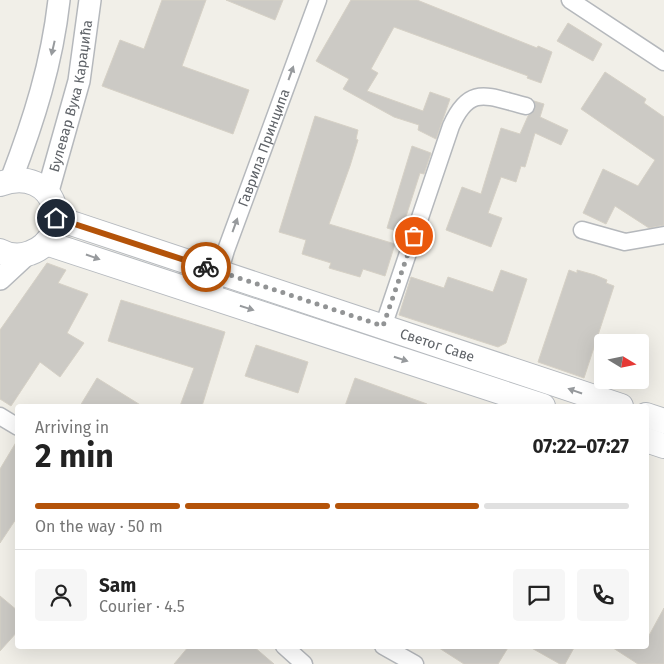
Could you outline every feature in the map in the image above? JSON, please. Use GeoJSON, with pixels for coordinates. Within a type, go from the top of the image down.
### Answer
{"type":"FeatureCollection","features":[{"type":"Feature","properties":{"kind":"main road"},"geometry":{"type":"LineString","coordinates":[[6,182],[20,178],[32,181],[48,191],[56,209],[56,218],[52,233],[37,248]]}},
{"type":"Feature","properties":{"kind":"main road","name":"Светог Саве"},"geometry":{"type":"LineString","coordinates":[[56,218],[615,404]]}},
{"type":"Feature","properties":{"kind":"main road","name":"Светог Саве"},"geometry":{"type":"LineString","coordinates":[[0,251],[15,256],[37,248],[212,297],[537,404]]}},
{"type":"Feature","properties":{"kind":"main road"},"geometry":{"type":"LineString","coordinates":[[649,416],[664,421]]}},
{"type":"Feature","properties":{"kind":"main road"},"geometry":{"type":"LineString","coordinates":[[649,441],[664,446]]}},
{"type":"Feature","properties":{"kind":"street","name":"Булевар Вука Караџића"},"geometry":{"type":"LineString","coordinates":[[6,182],[40,101],[54,43],[59,0]]}},
{"type":"Feature","properties":{"kind":"street","name":"Булевар Вука Караџића"},"geometry":{"type":"LineString","coordinates":[[48,191],[79,81],[90,0]]}},
{"type":"Feature","properties":{"kind":"street"},"geometry":{"type":"LineString","coordinates":[[88,25],[98,0]]}},
{"type":"Feature","properties":{"kind":"street","name":"Гаврила Принципа"},"geometry":{"type":"LineString","coordinates":[[212,297],[218,271],[318,0]]}},
{"type":"Feature","properties":{"kind":"street"},"geometry":{"type":"LineString","coordinates":[[570,0],[664,62]]}},
{"type":"Feature","properties":{"kind":"street"},"geometry":{"type":"LineString","coordinates":[[383,326],[451,126],[462,106],[470,99],[482,96],[526,106]]}},
{"type":"Feature","properties":{"kind":"street"},"geometry":{"type":"LineString","coordinates":[[582,230],[625,242],[664,235]]}},
{"type":"Feature","properties":{"kind":"street"},"geometry":{"type":"LineString","coordinates":[[0,279],[37,248]]}},
{"type":"Feature","properties":{"kind":"street"},"geometry":{"type":"LineString","coordinates":[[0,416],[15,425]]}},
{"type":"Feature","properties":{"kind":"street"},"geometry":{"type":"LineString","coordinates":[[287,649],[304,664]]}},
{"type":"Feature","properties":{"kind":"street"},"geometry":{"type":"LineString","coordinates":[[388,649],[414,664]]}},
{"type":"Feature","properties":{"kind":"building"},"geometry":{"type":"Polygon","coordinates":[[[162,0],[206,0],[182,66],[249,90],[233,134],[102,86],[120,40],[144,49],[162,0]]]}},
{"type":"Feature","properties":{"kind":"building"},"geometry":{"type":"Polygon","coordinates":[[[226,0],[283,0],[275,20],[226,0]]]}},
{"type":"Feature","properties":{"kind":"building"},"geometry":{"type":"Polygon","coordinates":[[[351,0],[417,0],[537,48],[538,46],[552,52],[541,83],[527,78],[528,76],[394,27],[371,69],[378,73],[367,91],[423,111],[430,92],[450,99],[436,139],[418,130],[419,125],[394,117],[343,89],[349,79],[316,61],[351,0]]]}},
{"type":"Feature","properties":{"kind":"building"},"geometry":{"type":"Polygon","coordinates":[[[568,23],[602,44],[593,61],[557,41],[568,23]]]}},
{"type":"Feature","properties":{"kind":"building"},"geometry":{"type":"Polygon","coordinates":[[[605,72],[646,99],[644,103],[664,117],[664,225],[649,228],[615,206],[606,224],[583,213],[603,169],[638,186],[655,160],[581,109],[605,72]]]}},
{"type":"Feature","properties":{"kind":"building"},"geometry":{"type":"Polygon","coordinates":[[[534,101],[544,104],[540,117],[568,130],[561,145],[535,133],[525,167],[521,166],[516,182],[501,177],[488,213],[502,218],[491,247],[446,230],[462,187],[481,194],[501,128],[520,134],[528,116],[535,109],[534,101]]]}},
{"type":"Feature","properties":{"kind":"building"},"geometry":{"type":"Polygon","coordinates":[[[315,116],[358,130],[356,139],[358,140],[350,166],[329,224],[395,244],[385,276],[363,269],[360,277],[329,268],[331,263],[302,254],[306,240],[279,232],[315,116]]]}},
{"type":"Feature","properties":{"kind":"building"},"geometry":{"type":"Polygon","coordinates":[[[412,146],[431,153],[424,174],[420,173],[401,232],[387,228],[412,146]]]}},
{"type":"Feature","properties":{"kind":"building"},"geometry":{"type":"Polygon","coordinates":[[[47,263],[66,270],[58,283],[88,294],[67,333],[84,343],[60,377],[40,362],[11,406],[0,399],[0,330],[47,263]]]}},
{"type":"Feature","properties":{"kind":"building"},"geometry":{"type":"Polygon","coordinates":[[[501,270],[527,279],[506,343],[498,347],[399,315],[411,277],[444,288],[448,277],[493,292],[501,270]]]}},
{"type":"Feature","properties":{"kind":"building"},"geometry":{"type":"Polygon","coordinates":[[[569,270],[577,273],[577,270],[595,275],[607,280],[606,283],[614,286],[598,334],[594,334],[594,347],[584,378],[538,362],[569,270]]]}},
{"type":"Feature","properties":{"kind":"building"},"geometry":{"type":"Polygon","coordinates":[[[121,300],[225,332],[203,404],[181,404],[194,368],[108,341],[121,300]]]}},
{"type":"Feature","properties":{"kind":"building"},"geometry":{"type":"Polygon","coordinates":[[[256,345],[308,362],[298,393],[245,376],[256,345]]]}},
{"type":"Feature","properties":{"kind":"building"},"geometry":{"type":"Polygon","coordinates":[[[97,378],[139,404],[81,404],[97,378]]]}},
{"type":"Feature","properties":{"kind":"building"},"geometry":{"type":"Polygon","coordinates":[[[355,378],[427,404],[346,404],[355,378]]]}},
{"type":"Feature","properties":{"kind":"building"},"geometry":{"type":"Polygon","coordinates":[[[15,444],[15,520],[0,543],[0,469],[15,444]]]}},
{"type":"Feature","properties":{"kind":"building"},"geometry":{"type":"Polygon","coordinates":[[[0,596],[15,608],[15,634],[0,651],[0,596]]]}},
{"type":"Feature","properties":{"kind":"building"},"geometry":{"type":"Polygon","coordinates":[[[664,608],[664,664],[638,664],[615,649],[649,649],[649,636],[664,608]]]}},
{"type":"Feature","properties":{"kind":"building"},"geometry":{"type":"Polygon","coordinates":[[[186,649],[256,649],[274,664],[174,664],[186,649]]]}},
{"type":"Feature","properties":{"kind":"building"},"geometry":{"type":"Polygon","coordinates":[[[441,649],[507,649],[498,664],[464,664],[441,649]]]}},
{"type":"Feature","properties":{"kind":"building"},"geometry":{"type":"Polygon","coordinates":[[[533,649],[573,649],[565,664],[560,664],[533,649]]]}},
{"type":"Feature","properties":{"kind":"way so far"},"geometry":{"type":"LineString","coordinates":[[206,267],[383,326],[414,236]]}},
{"type":"Feature","properties":{"kind":"route"},"geometry":{"type":"LineString","coordinates":[[56,218],[206,267]]}}]}
